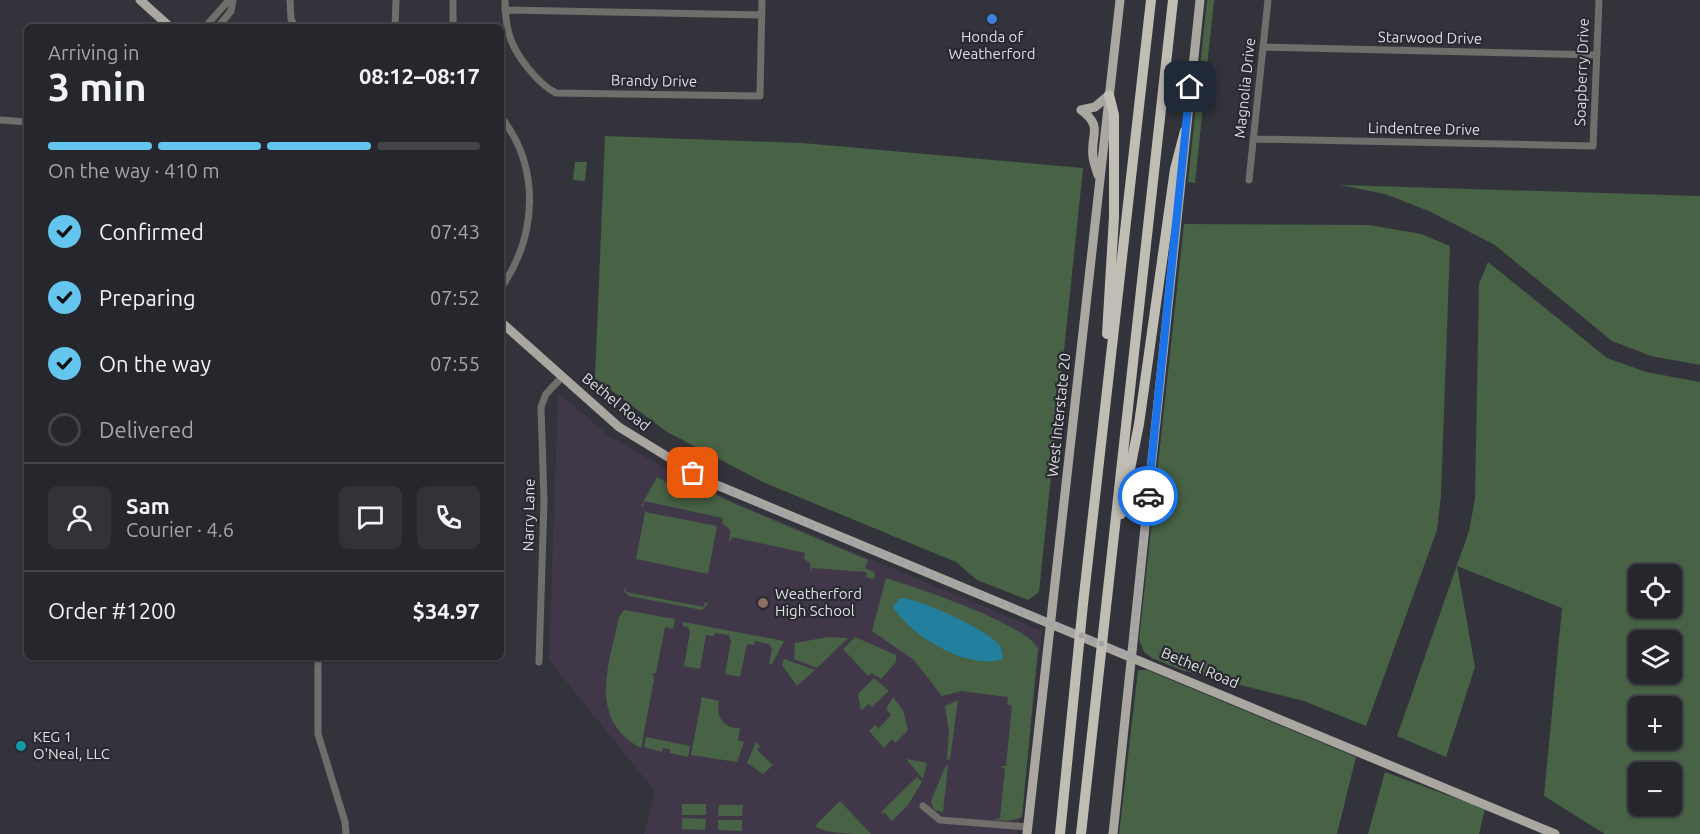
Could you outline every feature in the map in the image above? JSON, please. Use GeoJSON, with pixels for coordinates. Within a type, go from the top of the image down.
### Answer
{"type":"FeatureCollection","features":[{"type":"Feature","properties":{"kind":"highway"},"geometry":{"type":"LineString","coordinates":[[1060,834],[1076,666],[1151,0]]}},
{"type":"Feature","properties":{"kind":"highway"},"geometry":{"type":"LineString","coordinates":[[1081,834],[1173,0]]}},
{"type":"Feature","properties":{"kind":"highway"},"geometry":{"type":"LineString","coordinates":[[1109,95],[1114,115],[1113,217],[1106,332],[1111,354]]}},
{"type":"Feature","properties":{"kind":"highway"},"geometry":{"type":"LineString","coordinates":[[1114,531],[1123,510],[1135,449],[1175,169],[1185,131]]}},
{"type":"Feature","properties":{"kind":"main road"},"geometry":{"type":"LineString","coordinates":[[140,0],[167,24]]}},
{"type":"Feature","properties":{"kind":"main road","name":"West Interstate 20"},"geometry":{"type":"LineString","coordinates":[[1027,831],[1120,0]]}},
{"type":"Feature","properties":{"kind":"main road"},"geometry":{"type":"LineString","coordinates":[[1113,834],[1200,0]]}},
{"type":"Feature","properties":{"kind":"main road"},"geometry":{"type":"LineString","coordinates":[[1100,184],[1093,155],[1095,125],[1092,118],[1081,110],[1095,107],[1109,95]]}},
{"type":"Feature","properties":{"kind":"main road","name":"Bethel Road"},"geometry":{"type":"LineString","coordinates":[[504,325],[619,427],[707,481],[1555,834]]}},
{"type":"Feature","properties":{"kind":"street"},"geometry":{"type":"LineString","coordinates":[[208,24],[229,0]]}},
{"type":"Feature","properties":{"kind":"street"},"geometry":{"type":"LineString","coordinates":[[220,24],[231,11],[233,0]]}},
{"type":"Feature","properties":{"kind":"street"},"geometry":{"type":"LineString","coordinates":[[290,0],[294,24]]}},
{"type":"Feature","properties":{"kind":"street"},"geometry":{"type":"LineString","coordinates":[[395,24],[396,0]]}},
{"type":"Feature","properties":{"kind":"street"},"geometry":{"type":"LineString","coordinates":[[453,0],[453,24]]}},
{"type":"Feature","properties":{"kind":"street"},"geometry":{"type":"LineString","coordinates":[[506,0],[505,10],[762,15],[762,0]]}},
{"type":"Feature","properties":{"kind":"street","name":"Magnolia Drive"},"geometry":{"type":"LineString","coordinates":[[1248,180],[1268,0]]}},
{"type":"Feature","properties":{"kind":"street","name":"Soapberry Drive"},"geometry":{"type":"LineString","coordinates":[[1593,146],[1599,0]]}},
{"type":"Feature","properties":{"kind":"street","name":"Brandy Drive"},"geometry":{"type":"LineString","coordinates":[[505,10],[509,36],[522,58],[548,89],[556,93],[760,96],[762,15]]}},
{"type":"Feature","properties":{"kind":"street","name":"Starwood Drive"},"geometry":{"type":"LineString","coordinates":[[1264,47],[1597,55]]}},
{"type":"Feature","properties":{"kind":"street"},"geometry":{"type":"LineString","coordinates":[[0,120],[24,122]]}},
{"type":"Feature","properties":{"kind":"street"},"geometry":{"type":"LineString","coordinates":[[504,124],[520,149],[528,174],[530,202],[528,229],[520,255],[504,283]]}},
{"type":"Feature","properties":{"kind":"street","name":"Lindentree Drive"},"geometry":{"type":"LineString","coordinates":[[1253,139],[1593,146]]}},
{"type":"Feature","properties":{"kind":"street","name":"Narry Lane"},"geometry":{"type":"LineString","coordinates":[[539,662],[544,501],[541,407],[546,394],[562,377]]}},
{"type":"Feature","properties":{"kind":"street"},"geometry":{"type":"LineString","coordinates":[[318,660],[318,735],[336,790],[346,834]]}},
{"type":"Feature","properties":{"kind":"street"},"geometry":{"type":"LineString","coordinates":[[923,806],[940,820],[1027,831]]}},
{"type":"Feature","properties":{"kind":"shaded area","name":"Weatherford High School"},"geometry":{"type":"Polygon","coordinates":[[[558,392],[607,435],[673,473],[741,505],[1042,631],[1018,834],[644,834],[655,791],[549,660],[558,392]]]}},
{"type":"Feature","properties":{"kind":"green space"},"geometry":{"type":"Polygon","coordinates":[[[1207,0],[1214,0],[1195,183],[1188,182],[1207,0]]]}},
{"type":"Feature","properties":{"kind":"green space"},"geometry":{"type":"Polygon","coordinates":[[[605,136],[802,143],[1083,168],[1039,592],[1028,600],[977,580],[956,562],[765,483],[667,432],[595,378],[605,136]]]}},
{"type":"Feature","properties":{"kind":"green space"},"geometry":{"type":"Polygon","coordinates":[[[575,162],[587,162],[585,181],[573,180],[575,162]]]}},
{"type":"Feature","properties":{"kind":"green space"},"geometry":{"type":"Polygon","coordinates":[[[1340,185],[1700,196],[1700,365],[1651,356],[1612,341],[1495,245],[1429,211],[1385,194],[1340,185]]]}},
{"type":"Feature","properties":{"kind":"green space"},"geometry":{"type":"Polygon","coordinates":[[[1184,224],[1369,225],[1421,234],[1450,246],[1441,495],[1437,530],[1366,726],[1304,701],[1181,670],[1152,658],[1144,652],[1139,640],[1184,224]]]}},
{"type":"Feature","properties":{"kind":"green space"},"geometry":{"type":"Polygon","coordinates":[[[1488,262],[1607,358],[1646,372],[1700,382],[1700,834],[1605,834],[1544,796],[1562,608],[1457,566],[1475,667],[1446,757],[1397,736],[1469,531],[1475,499],[1479,284],[1488,262]]]}},
{"type":"Feature","properties":{"kind":"green space"},"geometry":{"type":"Polygon","coordinates":[[[674,475],[733,503],[868,560],[865,568],[874,572],[875,576],[873,579],[866,577],[867,572],[812,568],[811,574],[810,563],[804,559],[805,553],[732,537],[729,543],[730,530],[722,523],[723,518],[644,501],[643,507],[641,506],[657,477],[669,484],[674,475]]]}},
{"type":"Feature","properties":{"kind":"green space"},"geometry":{"type":"Polygon","coordinates":[[[645,512],[717,526],[708,574],[636,559],[645,512]]]}},
{"type":"Feature","properties":{"kind":"green space"},"geometry":{"type":"Polygon","coordinates":[[[886,578],[968,607],[992,618],[1029,638],[1038,648],[1022,817],[1009,821],[994,820],[1000,818],[1005,769],[1000,766],[1006,766],[1012,706],[1007,704],[1008,697],[961,691],[942,696],[914,660],[872,631],[886,578]]]}},
{"type":"Feature","properties":{"kind":"green space"},"geometry":{"type":"Polygon","coordinates":[[[626,587],[626,592],[704,607],[705,602],[708,604],[702,610],[629,596],[624,591],[626,587]]]}},
{"type":"Feature","properties":{"kind":"green space"},"geometry":{"type":"Polygon","coordinates":[[[624,610],[675,619],[673,629],[665,627],[656,673],[653,673],[654,680],[641,748],[624,736],[613,722],[606,690],[607,672],[619,617],[624,610]]]}},
{"type":"Feature","properties":{"kind":"green space"},"geometry":{"type":"Polygon","coordinates":[[[683,622],[784,641],[772,664],[769,664],[772,649],[769,644],[755,641],[754,645],[747,644],[740,677],[725,674],[731,641],[729,635],[715,633],[714,636],[706,635],[700,669],[684,666],[690,632],[688,627],[683,626],[683,622]]]}},
{"type":"Feature","properties":{"kind":"green space"},"geometry":{"type":"Polygon","coordinates":[[[828,637],[848,638],[817,668],[794,659],[795,643],[828,637]]]}},
{"type":"Feature","properties":{"kind":"green space"},"geometry":{"type":"Polygon","coordinates":[[[855,637],[896,655],[896,662],[881,679],[872,673],[868,676],[843,649],[855,637]]]}},
{"type":"Feature","properties":{"kind":"green space"},"geometry":{"type":"Polygon","coordinates":[[[784,659],[815,670],[797,686],[782,665],[784,659]]]}},
{"type":"Feature","properties":{"kind":"green space"},"geometry":{"type":"Polygon","coordinates":[[[1138,670],[1147,670],[1356,757],[1337,834],[1119,834],[1138,670]]]}},
{"type":"Feature","properties":{"kind":"green space"},"geometry":{"type":"Polygon","coordinates":[[[874,678],[889,691],[872,707],[869,704],[861,710],[858,694],[874,678]]]}},
{"type":"Feature","properties":{"kind":"green space"},"geometry":{"type":"Polygon","coordinates":[[[702,697],[719,701],[718,712],[725,724],[740,728],[738,740],[744,742],[737,762],[691,755],[702,697]]]}},
{"type":"Feature","properties":{"kind":"green space"},"geometry":{"type":"Polygon","coordinates":[[[893,697],[903,710],[908,730],[895,743],[892,739],[884,748],[869,731],[875,725],[879,728],[891,715],[886,709],[893,697]]]}},
{"type":"Feature","properties":{"kind":"green space"},"geometry":{"type":"Polygon","coordinates":[[[958,700],[950,759],[947,760],[949,732],[945,706],[958,700]]]}},
{"type":"Feature","properties":{"kind":"green space"},"geometry":{"type":"Polygon","coordinates":[[[646,737],[690,746],[688,757],[670,753],[670,749],[663,748],[662,752],[644,747],[646,737]]]}},
{"type":"Feature","properties":{"kind":"green space"},"geometry":{"type":"Polygon","coordinates":[[[756,742],[760,746],[757,750],[773,765],[763,774],[747,763],[756,742]]]}},
{"type":"Feature","properties":{"kind":"green space"},"geometry":{"type":"Polygon","coordinates":[[[906,759],[927,763],[923,779],[906,759]]]}},
{"type":"Feature","properties":{"kind":"green space"},"geometry":{"type":"Polygon","coordinates":[[[946,765],[948,766],[943,812],[934,810],[931,801],[946,765]]]}},
{"type":"Feature","properties":{"kind":"green space"},"geometry":{"type":"Polygon","coordinates":[[[1385,772],[1485,809],[1479,834],[1368,834],[1385,772]]]}},
{"type":"Feature","properties":{"kind":"green space"},"geometry":{"type":"Polygon","coordinates":[[[917,777],[922,782],[908,805],[892,821],[884,812],[883,814],[881,812],[917,777]]]}},
{"type":"Feature","properties":{"kind":"green space"},"geometry":{"type":"Polygon","coordinates":[[[840,801],[871,834],[833,832],[815,826],[840,801]]]}},
{"type":"Feature","properties":{"kind":"green space"},"geometry":{"type":"Polygon","coordinates":[[[682,804],[706,804],[706,815],[682,815],[682,804]]]}},
{"type":"Feature","properties":{"kind":"green space"},"geometry":{"type":"Polygon","coordinates":[[[719,805],[743,805],[742,816],[718,816],[719,805]]]}},
{"type":"Feature","properties":{"kind":"green space"},"geometry":{"type":"Polygon","coordinates":[[[682,818],[706,819],[705,830],[682,829],[682,818]]]}},
{"type":"Feature","properties":{"kind":"green space"},"geometry":{"type":"Polygon","coordinates":[[[718,820],[742,820],[742,831],[718,830],[718,820]]]}},
{"type":"Feature","properties":{"kind":"water"},"geometry":{"type":"Polygon","coordinates":[[[900,598],[936,609],[983,632],[1000,646],[1003,659],[974,660],[942,648],[926,639],[901,618],[893,607],[900,598]]]}},
{"type":"Feature","properties":{"kind":"way so far"},"geometry":{"type":"LineString","coordinates":[[693,473],[756,503],[1051,625],[1132,656],[1148,496]]}},
{"type":"Feature","properties":{"kind":"place","name":"Honda of Weatherford"},"geometry":{"type":"Point","coordinates":[992,19]}},
{"type":"Feature","properties":{"kind":"place","name":"Weatherford High School"},"geometry":{"type":"Point","coordinates":[763,603]}},
{"type":"Feature","properties":{"kind":"place","name":"KEG 1 O'Neal, LLC"},"geometry":{"type":"Point","coordinates":[21,746]}},
{"type":"Feature","properties":{"kind":"route"},"geometry":{"type":"LineString","coordinates":[[1148,496],[1184,169],[1190,87]]}}]}
